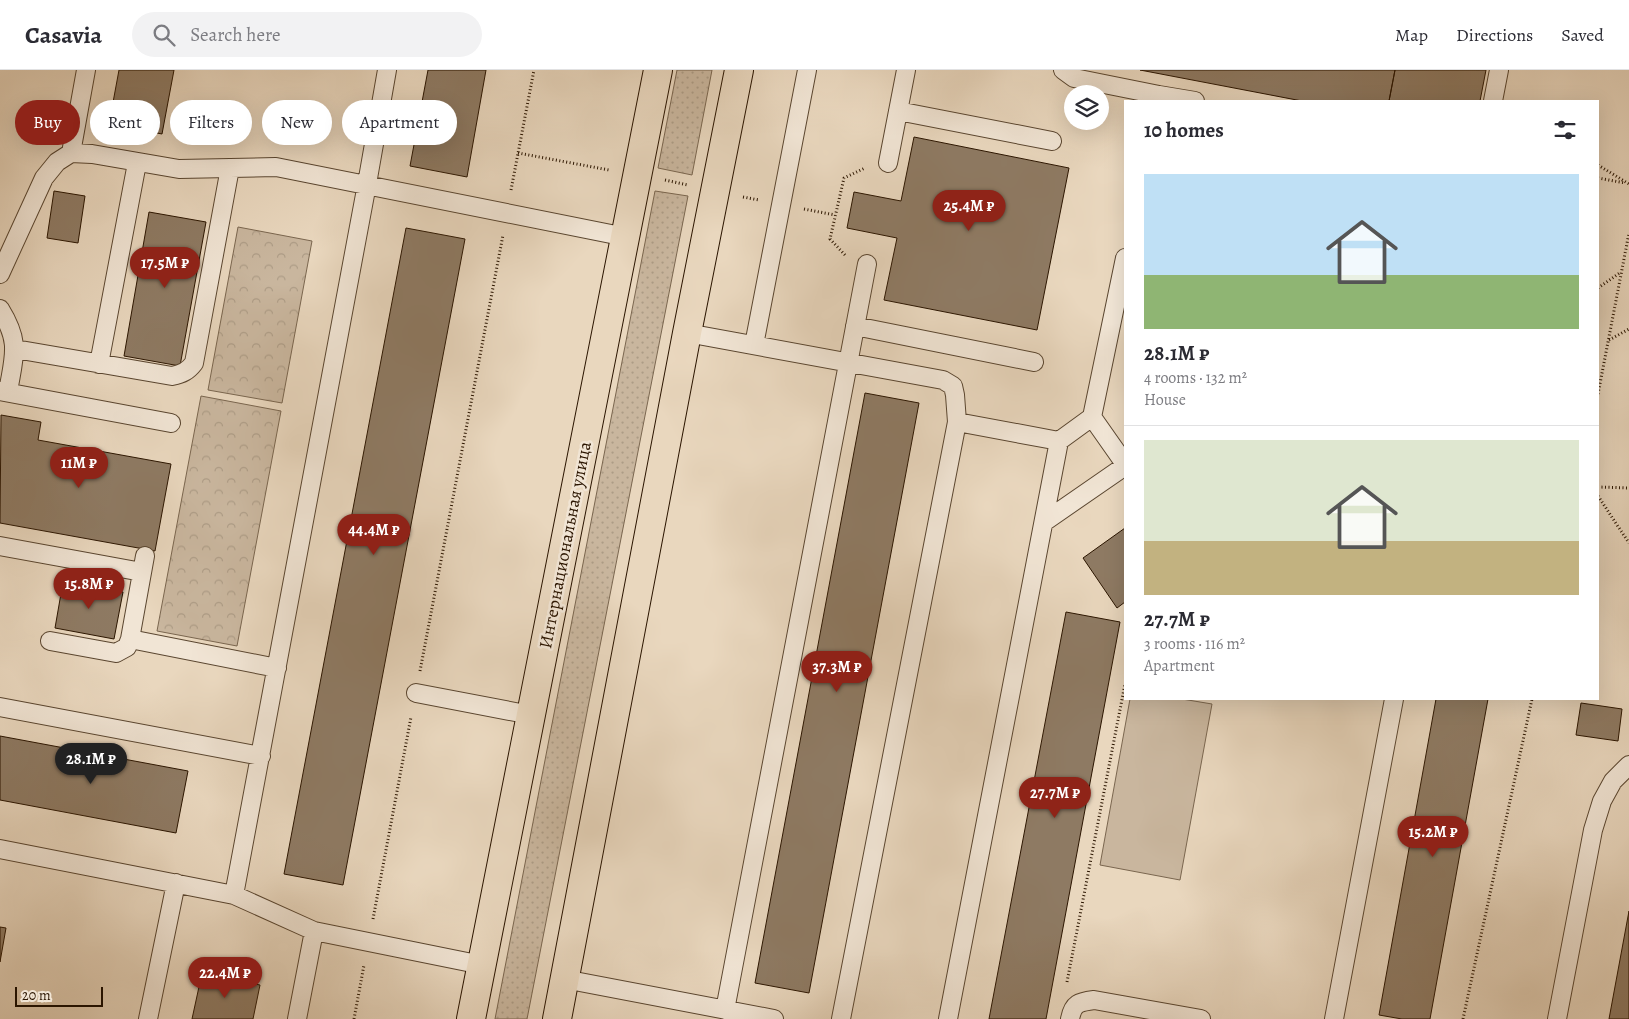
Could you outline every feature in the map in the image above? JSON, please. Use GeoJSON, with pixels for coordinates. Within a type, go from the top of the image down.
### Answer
{"type":"FeatureCollection","features":[{"type":"Feature","properties":{"kind":"main road","name":"Интернациональная улица"},"geometry":{"type":"LineString","coordinates":[[471,1019],[658,70]]}},
{"type":"Feature","properties":{"kind":"main road"},"geometry":{"type":"LineString","coordinates":[[557,1019],[687,333],[739,70]]}},
{"type":"Feature","properties":{"kind":"lane"},"geometry":{"type":"LineString","coordinates":[[71,153],[86,70]]}},
{"type":"Feature","properties":{"kind":"lane"},"geometry":{"type":"LineString","coordinates":[[234,895],[387,70]]}},
{"type":"Feature","properties":{"kind":"lane"},"geometry":{"type":"LineString","coordinates":[[754,345],[807,70]]}},
{"type":"Feature","properties":{"kind":"lane"},"geometry":{"type":"LineString","coordinates":[[888,163],[906,70]]}},
{"type":"Feature","properties":{"kind":"lane"},"geometry":{"type":"LineString","coordinates":[[1063,70],[1074,78],[1158,98],[1183,100]]}},
{"type":"Feature","properties":{"kind":"lane"},"geometry":{"type":"LineString","coordinates":[[1493,100],[1499,70]]}},
{"type":"Feature","properties":{"kind":"lane"},"geometry":{"type":"LineString","coordinates":[[898,111],[1052,141]]}},
{"type":"Feature","properties":{"kind":"lane"},"geometry":{"type":"LineString","coordinates":[[0,274],[44,178],[57,162],[71,153],[92,154],[179,169],[276,167],[626,237]]}},
{"type":"Feature","properties":{"kind":"lane"},"geometry":{"type":"LineString","coordinates":[[99,364],[137,163]]}},
{"type":"Feature","properties":{"kind":"lane"},"geometry":{"type":"LineString","coordinates":[[15,349],[172,376],[181,374],[190,368],[194,363],[230,168]]}},
{"type":"Feature","properties":{"kind":"lane"},"geometry":{"type":"LineString","coordinates":[[948,1019],[1059,441],[1092,417],[1124,263]]}},
{"type":"Feature","properties":{"kind":"lane"},"geometry":{"type":"LineString","coordinates":[[719,1012],[866,264]]}},
{"type":"Feature","properties":{"kind":"lane"},"geometry":{"type":"LineString","coordinates":[[0,309],[9,324],[15,349],[4,391],[171,423]]}},
{"type":"Feature","properties":{"kind":"lane"},"geometry":{"type":"LineString","coordinates":[[855,326],[1034,362]]}},
{"type":"Feature","properties":{"kind":"lane"},"geometry":{"type":"LineString","coordinates":[[687,333],[943,380],[953,386],[956,395],[957,422],[841,1019]]}},
{"type":"Feature","properties":{"kind":"lane"},"geometry":{"type":"LineString","coordinates":[[1092,417],[1124,464]]}},
{"type":"Feature","properties":{"kind":"lane"},"geometry":{"type":"LineString","coordinates":[[957,422],[1059,441]]}},
{"type":"Feature","properties":{"kind":"lane"},"geometry":{"type":"LineString","coordinates":[[1044,522],[1124,466]]}},
{"type":"Feature","properties":{"kind":"lane"},"geometry":{"type":"LineString","coordinates":[[0,546],[144,564],[127,647],[116,652],[50,641]]}},
{"type":"Feature","properties":{"kind":"lane"},"geometry":{"type":"LineString","coordinates":[[130,639],[277,668]]}},
{"type":"Feature","properties":{"kind":"lane"},"geometry":{"type":"LineString","coordinates":[[416,693],[531,715]]}},
{"type":"Feature","properties":{"kind":"lane"},"geometry":{"type":"LineString","coordinates":[[1334,1019],[1394,700]]}},
{"type":"Feature","properties":{"kind":"lane"},"geometry":{"type":"LineString","coordinates":[[0,707],[261,756]]}},
{"type":"Feature","properties":{"kind":"lane"},"geometry":{"type":"LineString","coordinates":[[1557,1019],[1593,830],[1602,801],[1613,781],[1629,765]]}},
{"type":"Feature","properties":{"kind":"lane"},"geometry":{"type":"LineString","coordinates":[[0,849],[234,895],[314,931],[482,965]]}},
{"type":"Feature","properties":{"kind":"lane"},"geometry":{"type":"LineString","coordinates":[[148,1019],[176,883]]}},
{"type":"Feature","properties":{"kind":"lane"},"geometry":{"type":"LineString","coordinates":[[297,1019],[314,931]]}},
{"type":"Feature","properties":{"kind":"lane"},"geometry":{"type":"LineString","coordinates":[[564,979],[719,1012],[774,1019]]}},
{"type":"Feature","properties":{"kind":"lane"},"geometry":{"type":"LineString","coordinates":[[1070,1019],[1072,1010],[1079,1002],[1094,1000],[1201,1019]]}},
{"type":"Feature","properties":{"kind":"path"},"geometry":{"type":"LineString","coordinates":[[354,1019],[534,70]]}},
{"type":"Feature","properties":{"kind":"path"},"geometry":{"type":"LineString","coordinates":[[518,153],[835,215]]}},
{"type":"Feature","properties":{"kind":"path"},"geometry":{"type":"LineString","coordinates":[[844,263],[846,254],[830,239],[835,215],[844,178],[864,169],[866,160]]}},
{"type":"Feature","properties":{"kind":"path"},"geometry":{"type":"LineString","coordinates":[[1599,165],[1629,184]]}},
{"type":"Feature","properties":{"kind":"path"},"geometry":{"type":"LineString","coordinates":[[1599,178],[1629,184]]}},
{"type":"Feature","properties":{"kind":"path"},"geometry":{"type":"LineString","coordinates":[[1599,389],[1629,233]]}},
{"type":"Feature","properties":{"kind":"path"},"geometry":{"type":"LineString","coordinates":[[1599,287],[1622,272]]}},
{"type":"Feature","properties":{"kind":"path"},"geometry":{"type":"LineString","coordinates":[[1608,340],[1629,329]]}},
{"type":"Feature","properties":{"kind":"path"},"geometry":{"type":"LineString","coordinates":[[1599,487],[1629,488]]}},
{"type":"Feature","properties":{"kind":"path"},"geometry":{"type":"LineString","coordinates":[[1599,498],[1629,543]]}},
{"type":"Feature","properties":{"kind":"path"},"geometry":{"type":"LineString","coordinates":[[1065,990],[1124,689]]}},
{"type":"Feature","properties":{"kind":"path"},"geometry":{"type":"LineString","coordinates":[[1463,1019],[1532,700]]}},
{"type":"Feature","properties":{"kind":"green space"},"geometry":{"type":"Polygon","coordinates":[[[677,70],[712,70],[692,175],[658,168],[677,70]]]}},
{"type":"Feature","properties":{"kind":"green space"},"geometry":{"type":"Polygon","coordinates":[[[655,191],[688,196],[527,1019],[495,1019],[655,191]]]}},
{"type":"Feature","properties":{"kind":"green space"},"geometry":{"type":"Polygon","coordinates":[[[238,227],[312,241],[282,403],[208,390],[238,227]]]}},
{"type":"Feature","properties":{"kind":"green space"},"geometry":{"type":"Polygon","coordinates":[[[201,396],[281,411],[237,646],[157,631],[201,396]]]}},
{"type":"Feature","properties":{"kind":"green space"},"geometry":{"type":"Polygon","coordinates":[[[1130,700],[1188,700],[1212,704],[1180,880],[1100,865],[1130,700]]]}},
{"type":"Feature","properties":{"kind":"building"},"geometry":{"type":"Polygon","coordinates":[[[119,70],[174,70],[162,134],[160,134],[160,100],[113,100],[119,70]]]}},
{"type":"Feature","properties":{"kind":"building"},"geometry":{"type":"Polygon","coordinates":[[[428,70],[486,70],[467,177],[410,166],[414,145],[457,145],[457,100],[422,100],[428,70]]]}},
{"type":"Feature","properties":{"kind":"building"},"geometry":{"type":"Polygon","coordinates":[[[1140,70],[1395,70],[1389,100],[1297,100],[1140,70]]]}},
{"type":"Feature","properties":{"kind":"building"},"geometry":{"type":"Polygon","coordinates":[[[1395,70],[1486,70],[1480,100],[1389,100],[1395,70]]]}},
{"type":"Feature","properties":{"kind":"building"},"geometry":{"type":"Polygon","coordinates":[[[914,137],[1069,168],[1037,330],[884,300],[897,238],[847,228],[854,192],[901,201],[914,137]]]}},
{"type":"Feature","properties":{"kind":"building"},"geometry":{"type":"Polygon","coordinates":[[[54,191],[85,196],[78,243],[47,238],[54,191]]]}},
{"type":"Feature","properties":{"kind":"building"},"geometry":{"type":"Polygon","coordinates":[[[149,212],[206,222],[180,366],[124,356],[149,212]]]}},
{"type":"Feature","properties":{"kind":"building"},"geometry":{"type":"Polygon","coordinates":[[[406,228],[465,239],[343,885],[284,874],[406,228]]]}},
{"type":"Feature","properties":{"kind":"building"},"geometry":{"type":"Polygon","coordinates":[[[865,393],[919,403],[809,993],[755,983],[865,393]]]}},
{"type":"Feature","properties":{"kind":"building"},"geometry":{"type":"Polygon","coordinates":[[[1,415],[41,422],[38,440],[171,464],[155,551],[0,523],[1,415]]]}},
{"type":"Feature","properties":{"kind":"building"},"geometry":{"type":"Polygon","coordinates":[[[1124,529],[1124,603],[1117,608],[1083,558],[1124,529]]]}},
{"type":"Feature","properties":{"kind":"building"},"geometry":{"type":"Polygon","coordinates":[[[63,582],[123,592],[114,639],[55,628],[63,582]]]}},
{"type":"Feature","properties":{"kind":"building"},"geometry":{"type":"Polygon","coordinates":[[[1066,612],[1120,622],[1046,1019],[989,1019],[1066,612]]]}},
{"type":"Feature","properties":{"kind":"building"},"geometry":{"type":"Polygon","coordinates":[[[1436,700],[1488,700],[1430,1019],[1402,1019],[1379,1015],[1436,700]]]}},
{"type":"Feature","properties":{"kind":"building"},"geometry":{"type":"Polygon","coordinates":[[[1581,703],[1622,709],[1618,741],[1576,735],[1581,703]]]}},
{"type":"Feature","properties":{"kind":"building"},"geometry":{"type":"Polygon","coordinates":[[[0,736],[188,771],[176,833],[0,800],[0,736]]]}},
{"type":"Feature","properties":{"kind":"building"},"geometry":{"type":"Polygon","coordinates":[[[1629,911],[1629,1019],[1609,1019],[1629,911]]]}},
{"type":"Feature","properties":{"kind":"building"},"geometry":{"type":"Polygon","coordinates":[[[0,927],[6,928],[0,962],[0,927]]]}},
{"type":"Feature","properties":{"kind":"building"},"geometry":{"type":"Polygon","coordinates":[[[202,973],[260,985],[253,1019],[192,1019],[202,973]]]}}]}
